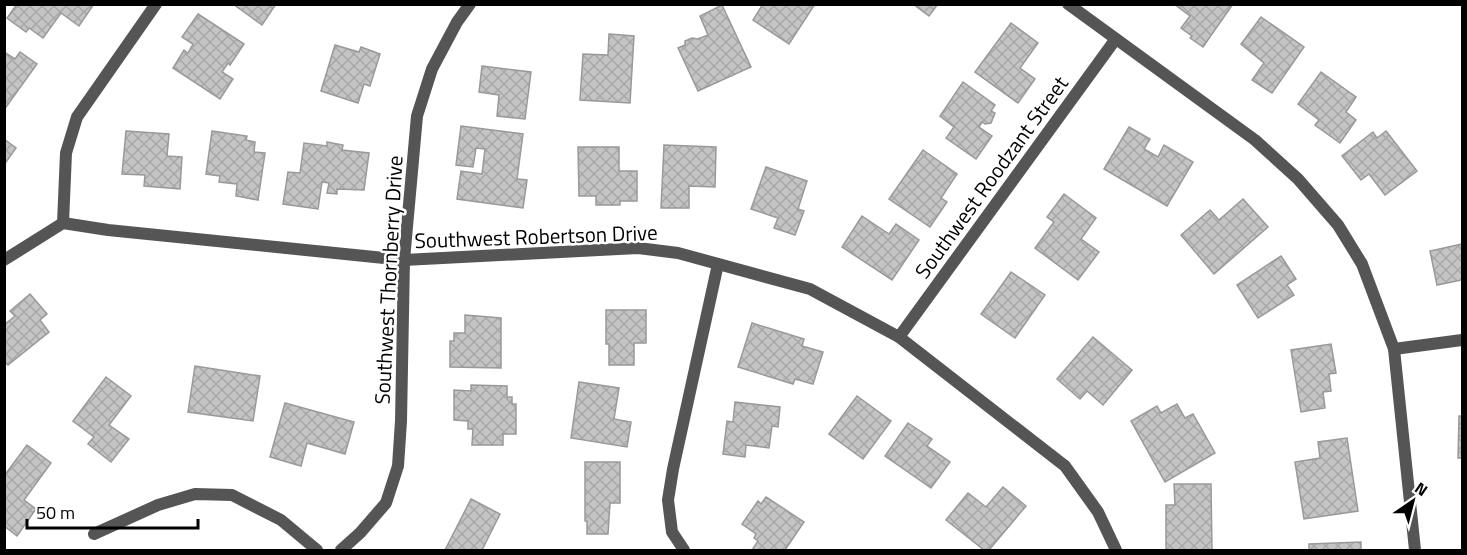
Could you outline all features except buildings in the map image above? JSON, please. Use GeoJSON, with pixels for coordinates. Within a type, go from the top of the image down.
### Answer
{"type":"FeatureCollection","features":[{"type":"Feature","properties":{"kind":"street"},"geometry":{"type":"LineString","coordinates":[[4,260],[63,222],[66,153],[76,117],[156,4]]}},
{"type":"Feature","properties":{"kind":"street","name":"Southwest Thornberry Drive"},"geometry":{"type":"LineString","coordinates":[[341,550],[360,533],[386,503],[398,466],[404,260],[417,116],[432,69],[457,22],[470,4]]}},
{"type":"Feature","properties":{"kind":"street"},"geometry":{"type":"LineString","coordinates":[[1068,4],[1255,140],[1298,179],[1338,225],[1362,264],[1394,349],[1415,550]]}},
{"type":"Feature","properties":{"kind":"street","name":"Southwest Roodzant Street"},"geometry":{"type":"LineString","coordinates":[[899,337],[1115,40]]}},
{"type":"Feature","properties":{"kind":"street","name":"Southwest Robertson Drive"},"geometry":{"type":"LineString","coordinates":[[63,222],[108,230],[404,260],[638,248],[678,253],[810,289],[899,337],[1065,466],[1098,512],[1116,550]]}},
{"type":"Feature","properties":{"kind":"street"},"geometry":{"type":"LineString","coordinates":[[684,550],[672,531],[668,500],[718,264]]}},
{"type":"Feature","properties":{"kind":"street"},"geometry":{"type":"LineString","coordinates":[[1394,349],[1462,340]]}},
{"type":"Feature","properties":{"kind":"street"},"geometry":{"type":"LineString","coordinates":[[94,534],[158,505],[195,494],[232,495],[281,520],[308,540],[317,550]]}}]}
